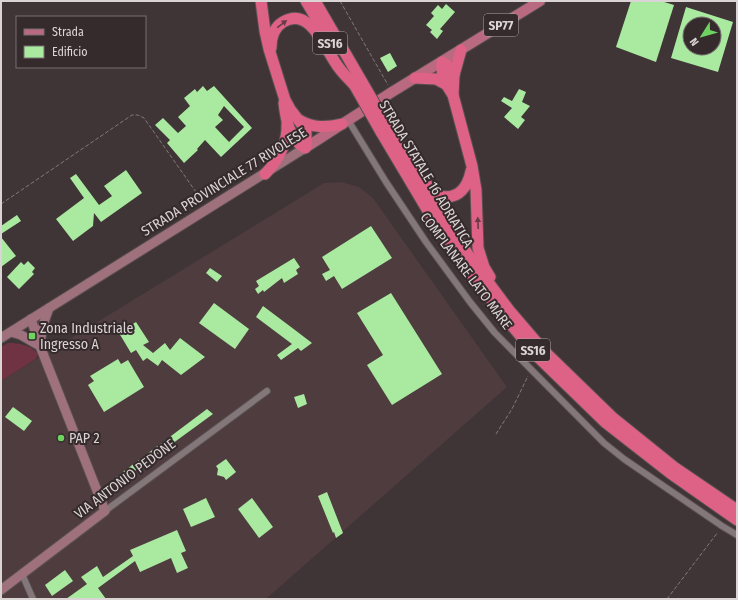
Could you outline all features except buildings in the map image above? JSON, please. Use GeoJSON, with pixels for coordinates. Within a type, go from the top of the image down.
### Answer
{"type":"FeatureCollection","features":[{"type":"Feature","properties":{"kind":"highway"},"geometry":{"type":"LineString","coordinates":[[261,1],[264,31],[281,89],[287,105],[306,132],[306,148]]}},
{"type":"Feature","properties":{"kind":"highway","name":"STRADA STATALE 16 ADRIATICA"},"geometry":{"type":"LineString","coordinates":[[306,1],[385,130],[428,211],[464,265],[538,357],[606,423],[670,473],[737,520]]}},
{"type":"Feature","properties":{"kind":"highway","name":"STRADA STATALE 16 ADRIATICA"},"geometry":{"type":"LineString","coordinates":[[315,1],[358,84]]}},
{"type":"Feature","properties":{"kind":"highway"},"geometry":{"type":"LineString","coordinates":[[272,59],[272,39],[276,29],[289,19],[302,20],[313,27],[335,63],[358,84]]}},
{"type":"Feature","properties":{"kind":"highway"},"geometry":{"type":"LineString","coordinates":[[450,90],[461,50]]}},
{"type":"Feature","properties":{"kind":"highway"},"geometry":{"type":"LineString","coordinates":[[454,75],[450,67],[442,62],[441,71],[450,90],[472,166],[476,190],[478,248],[484,267],[509,310]]}},
{"type":"Feature","properties":{"kind":"highway"},"geometry":{"type":"LineString","coordinates":[[415,78],[436,79],[450,90]]}},
{"type":"Feature","properties":{"kind":"highway"},"geometry":{"type":"LineString","coordinates":[[265,174],[276,160],[284,143],[287,127],[281,89]]}},
{"type":"Feature","properties":{"kind":"highway"},"geometry":{"type":"LineString","coordinates":[[286,115],[293,137],[297,142],[306,148]]}},
{"type":"Feature","properties":{"kind":"highway"},"geometry":{"type":"LineString","coordinates":[[298,120],[320,127],[345,122]]}},
{"type":"Feature","properties":{"kind":"highway","name":"STRADA STATALE 16 ADRIATICA"},"geometry":{"type":"LineString","coordinates":[[385,130],[406,160],[439,214],[471,260],[509,310],[544,352],[612,417],[674,467],[737,510]]}},
{"type":"Feature","properties":{"kind":"highway"},"geometry":{"type":"LineString","coordinates":[[406,160],[431,190],[441,196],[451,196],[461,192],[469,182],[472,166]]}},
{"type":"Feature","properties":{"kind":"main road","name":"SP77"},"geometry":{"type":"LineString","coordinates":[[461,50],[540,1]]}},
{"type":"Feature","properties":{"kind":"main road","name":"STRADA PROVINCIALE 77 RIVOLESE"},"geometry":{"type":"LineString","coordinates":[[306,148],[392,92],[461,50]]}},
{"type":"Feature","properties":{"kind":"street","name":"COMPLANARE LATO MARE"},"geometry":{"type":"LineString","coordinates":[[345,122],[426,242],[461,290],[495,333],[530,370],[604,443],[624,459],[737,535]]}},
{"type":"Feature","properties":{"kind":"street","name":"STRADA PROVINCIALE 77 RIVOLESE"},"geometry":{"type":"LineString","coordinates":[[1,338],[306,148]]}},
{"type":"Feature","properties":{"kind":"street"},"geometry":{"type":"LineString","coordinates":[[40,346],[43,325],[49,308]]}},
{"type":"Feature","properties":{"kind":"street"},"geometry":{"type":"LineString","coordinates":[[31,319],[40,346],[105,511]]}},
{"type":"Feature","properties":{"kind":"street"},"geometry":{"type":"LineString","coordinates":[[23,324],[40,346]]}},
{"type":"Feature","properties":{"kind":"street"},"geometry":{"type":"LineString","coordinates":[[11,332],[21,335],[40,346]]}},
{"type":"Feature","properties":{"kind":"street","name":"VIA ANTONIO PEDONE"},"geometry":{"type":"LineString","coordinates":[[1,590],[267,391]]}},
{"type":"Feature","properties":{"kind":"street"},"geometry":{"type":"LineString","coordinates":[[22,574],[33,599]]}},
{"type":"Feature","properties":{"kind":"path"},"geometry":{"type":"LineString","coordinates":[[340,1],[392,92]]}},
{"type":"Feature","properties":{"kind":"path"},"geometry":{"type":"LineString","coordinates":[[1,204],[132,115],[138,115],[144,118],[208,209]]}},
{"type":"Feature","properties":{"kind":"path"},"geometry":{"type":"LineString","coordinates":[[496,434],[512,409],[530,370]]}},
{"type":"Feature","properties":{"kind":"path"},"geometry":{"type":"LineString","coordinates":[[666,599],[722,526]]}},
{"type":"Feature","properties":{"kind":"shaded area"},"geometry":{"type":"Polygon","coordinates":[[[341,182],[359,187],[373,198],[507,387],[266,599],[1,599],[1,381],[324,183],[341,182]]]}},
{"type":"Feature","properties":{"kind":"shaded area"},"geometry":{"type":"Polygon","coordinates":[[[8,343],[24,345],[32,348],[38,354],[36,359],[1,381],[1,347],[8,343]]]}},
{"type":"Feature","properties":{"kind":"place","name":"Zona Industriale Ingresso A"},"geometry":{"type":"Point","coordinates":[32,336]}},
{"type":"Feature","properties":{"kind":"place","name":"PAP 2"},"geometry":{"type":"Point","coordinates":[61,438]}}]}
